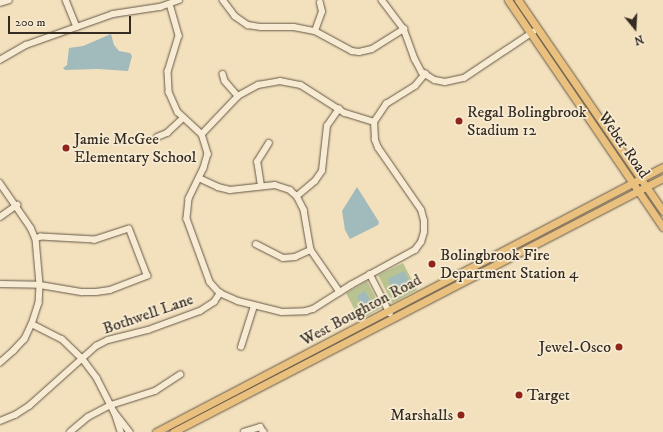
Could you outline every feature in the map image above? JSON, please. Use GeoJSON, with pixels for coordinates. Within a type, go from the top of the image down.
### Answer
{"type":"FeatureCollection","features":[{"type":"Feature","properties":{"kind":"main road","name":"Weber Road"},"geometry":{"type":"LineString","coordinates":[[508,0],[663,227]]}},
{"type":"Feature","properties":{"kind":"main road","name":"Weber Road"},"geometry":{"type":"LineString","coordinates":[[518,0],[663,211]]}},
{"type":"Feature","properties":{"kind":"main road"},"geometry":{"type":"LineString","coordinates":[[570,91],[575,92],[588,108],[592,109]]}},
{"type":"Feature","properties":{"kind":"main road","name":"West Boughton Road"},"geometry":{"type":"LineString","coordinates":[[173,432],[663,167]]}},
{"type":"Feature","properties":{"kind":"main road","name":"West Boughton Road"},"geometry":{"type":"LineString","coordinates":[[156,432],[663,178]]}},
{"type":"Feature","properties":{"kind":"street"},"geometry":{"type":"LineString","coordinates":[[0,3],[9,0]]}},
{"type":"Feature","properties":{"kind":"street"},"geometry":{"type":"LineString","coordinates":[[66,0],[77,27]]}},
{"type":"Feature","properties":{"kind":"street"},"geometry":{"type":"LineString","coordinates":[[0,60],[26,45],[120,12],[160,7],[179,0]]}},
{"type":"Feature","properties":{"kind":"street"},"geometry":{"type":"LineString","coordinates":[[223,0],[235,16],[248,25],[261,27],[294,27],[315,31],[352,51],[359,52],[372,49],[404,29]]}},
{"type":"Feature","properties":{"kind":"street"},"geometry":{"type":"LineString","coordinates":[[382,0],[404,29],[417,64],[425,74],[435,80],[445,82],[464,78],[538,29]]}},
{"type":"Feature","properties":{"kind":"street"},"geometry":{"type":"LineString","coordinates":[[170,4],[179,36],[178,45],[170,64],[168,85],[174,106],[183,118],[202,134],[208,154],[189,199],[187,219],[206,275],[220,293],[230,299],[254,306],[282,312],[299,313],[313,309],[370,274],[414,250],[421,242],[424,221],[421,210],[378,148],[375,140],[374,122],[386,104],[415,86],[425,74]]}},
{"type":"Feature","properties":{"kind":"street"},"geometry":{"type":"LineString","coordinates":[[315,31],[322,12],[320,4]]}},
{"type":"Feature","properties":{"kind":"street"},"geometry":{"type":"LineString","coordinates":[[223,74],[225,81],[238,96]]}},
{"type":"Feature","properties":{"kind":"street"},"geometry":{"type":"LineString","coordinates":[[202,134],[238,96],[258,85],[268,82],[287,82],[308,88],[352,116],[374,122]]}},
{"type":"Feature","properties":{"kind":"street"},"geometry":{"type":"LineString","coordinates":[[297,196],[315,182],[322,171],[327,126],[339,109]]}},
{"type":"Feature","properties":{"kind":"street"},"geometry":{"type":"LineString","coordinates":[[156,137],[167,133],[183,118]]}},
{"type":"Feature","properties":{"kind":"street"},"geometry":{"type":"LineString","coordinates":[[261,186],[257,162],[269,143]]}},
{"type":"Feature","properties":{"kind":"street"},"geometry":{"type":"LineString","coordinates":[[199,178],[218,188],[230,190],[275,185],[283,187],[297,196],[304,210],[311,250],[340,292]]}},
{"type":"Feature","properties":{"kind":"street"},"geometry":{"type":"LineString","coordinates":[[0,183],[26,217],[36,239],[40,285],[39,303],[32,324],[18,347],[0,363]]}},
{"type":"Feature","properties":{"kind":"street"},"geometry":{"type":"LineString","coordinates":[[0,217],[17,205]]}},
{"type":"Feature","properties":{"kind":"street"},"geometry":{"type":"LineString","coordinates":[[1,284],[40,285],[82,292],[96,292],[110,290],[147,276],[129,229],[95,240],[41,237],[36,239]]}},
{"type":"Feature","properties":{"kind":"street"},"geometry":{"type":"LineString","coordinates":[[256,244],[283,258],[295,257],[311,250]]}},
{"type":"Feature","properties":{"kind":"street"},"geometry":{"type":"LineString","coordinates":[[370,274],[391,314]]}},
{"type":"Feature","properties":{"kind":"street","name":"Bothwell Lane"},"geometry":{"type":"LineString","coordinates":[[0,421],[26,408],[96,346],[108,340],[148,330],[200,311],[214,302],[220,293]]}},
{"type":"Feature","properties":{"kind":"street"},"geometry":{"type":"LineString","coordinates":[[241,347],[254,306]]}},
{"type":"Feature","properties":{"kind":"street"},"geometry":{"type":"LineString","coordinates":[[32,324],[62,339],[94,372],[115,413],[121,432]]}},
{"type":"Feature","properties":{"kind":"street"},"geometry":{"type":"LineString","coordinates":[[70,432],[88,417],[111,405],[155,391],[180,375]]}},
{"type":"Feature","properties":{"kind":"street"},"geometry":{"type":"LineString","coordinates":[[115,413],[130,432]]}},
{"type":"Feature","properties":{"kind":"street"},"geometry":{"type":"LineString","coordinates":[[244,432],[260,427],[264,432]]}},
{"type":"Feature","properties":{"kind":"green space"},"geometry":{"type":"Polygon","coordinates":[[[403,263],[417,290],[392,303],[378,275],[403,263]]]}},
{"type":"Feature","properties":{"kind":"green space"},"geometry":{"type":"Polygon","coordinates":[[[367,281],[381,308],[360,320],[346,293],[367,281]]]}},
{"type":"Feature","properties":{"kind":"water"},"geometry":{"type":"Polygon","coordinates":[[[111,34],[114,45],[119,51],[130,53],[132,56],[128,71],[98,69],[65,70],[63,68],[67,65],[69,48],[83,46],[111,34]]]}},
{"type":"Feature","properties":{"kind":"water"},"geometry":{"type":"Polygon","coordinates":[[[357,187],[379,222],[378,225],[350,239],[345,230],[342,211],[357,187]]]}},
{"type":"Feature","properties":{"kind":"water"},"geometry":{"type":"Polygon","coordinates":[[[404,271],[411,285],[395,293],[388,279],[404,271]]]}},
{"type":"Feature","properties":{"kind":"water"},"geometry":{"type":"Polygon","coordinates":[[[365,291],[373,306],[362,311],[357,296],[365,291]]]}},
{"type":"Feature","properties":{"kind":"place","name":"Regal Bolingbrook Stadium 12"},"geometry":{"type":"Point","coordinates":[459,121]}},
{"type":"Feature","properties":{"kind":"place","name":"Jamie McGee Elementary School"},"geometry":{"type":"Point","coordinates":[66,148]}},
{"type":"Feature","properties":{"kind":"place","name":"Bolingbrook Fire Department Station 4"},"geometry":{"type":"Point","coordinates":[432,264]}},
{"type":"Feature","properties":{"kind":"place","name":"Jewel-Osco"},"geometry":{"type":"Point","coordinates":[619,347]}},
{"type":"Feature","properties":{"kind":"place","name":"Target"},"geometry":{"type":"Point","coordinates":[519,395]}},
{"type":"Feature","properties":{"kind":"place","name":"Marshalls"},"geometry":{"type":"Point","coordinates":[461,415]}}]}
